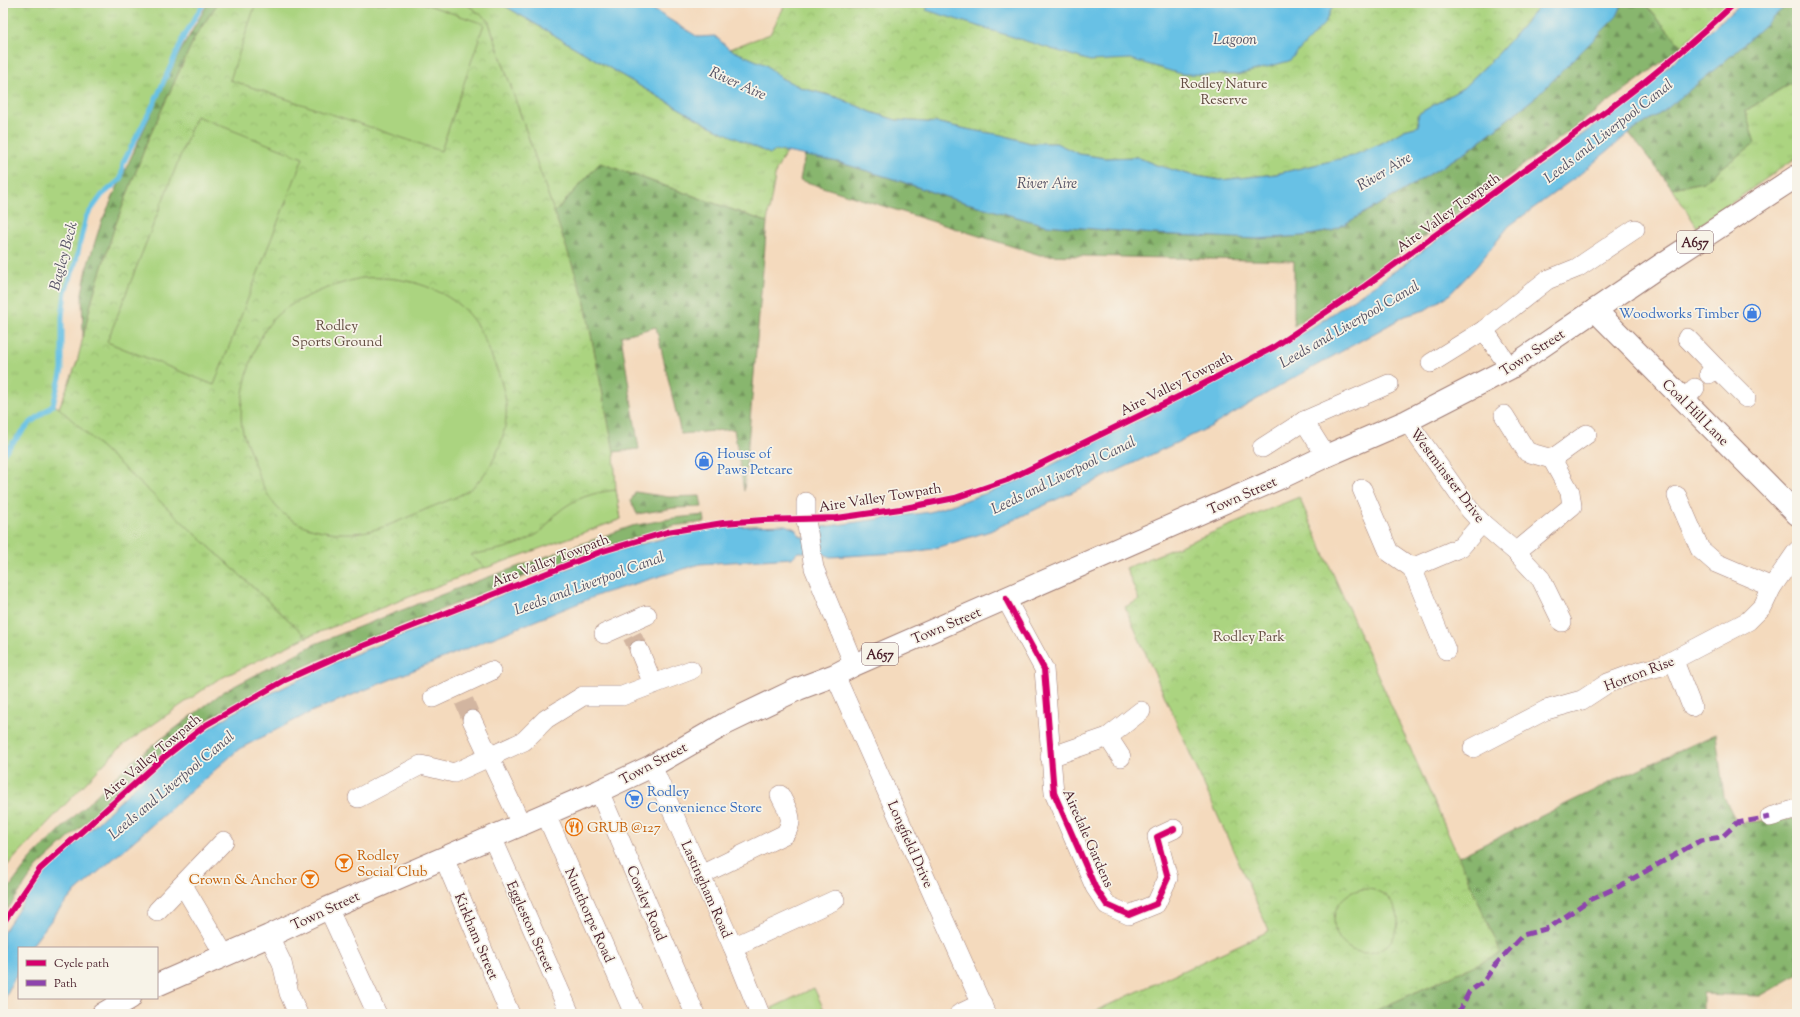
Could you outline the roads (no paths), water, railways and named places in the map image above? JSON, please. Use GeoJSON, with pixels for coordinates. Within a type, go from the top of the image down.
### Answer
{"type":"FeatureCollection","features":[{"type":"Feature","properties":{"kind":"main road","name":"A657"},"geometry":{"type":"LineString","coordinates":[[1596,310],[1661,265],[1797,176]]}},
{"type":"Feature","properties":{"kind":"main road","name":"Town Street"},"geometry":{"type":"LineString","coordinates":[[158,985],[225,956],[328,908],[492,837],[522,826],[599,791],[652,766],[725,724],[798,689],[835,675],[854,665],[1282,477],[1407,420],[1510,368],[1596,310]]}},
{"type":"Feature","properties":{"kind":"main road","name":"Coal Hill Lane"},"geometry":{"type":"LineString","coordinates":[[1596,310],[1690,394],[1797,514]]}},
{"type":"Feature","properties":{"kind":"main road"},"geometry":{"type":"LineString","coordinates":[[103,1014],[128,1004]]}},
{"type":"Feature","properties":{"kind":"street"},"geometry":{"type":"LineString","coordinates":[[1431,363],[1484,330],[1547,280],[1577,268],[1635,229]]}},
{"type":"Feature","properties":{"kind":"street"},"geometry":{"type":"LineString","coordinates":[[1484,330],[1510,368]]}},
{"type":"Feature","properties":{"kind":"street"},"geometry":{"type":"LineString","coordinates":[[1687,338],[1713,371],[1746,398]]}},
{"type":"Feature","properties":{"kind":"street"},"geometry":{"type":"LineString","coordinates":[[1262,448],[1304,421],[1389,384]]}},
{"type":"Feature","properties":{"kind":"street"},"geometry":{"type":"LineString","coordinates":[[1504,415],[1527,452],[1552,459],[1570,492],[1572,506],[1516,552]]}},
{"type":"Feature","properties":{"kind":"street","name":"Westminster Drive"},"geometry":{"type":"LineString","coordinates":[[1407,420],[1470,510],[1482,523],[1516,552],[1541,579],[1562,622]]}},
{"type":"Feature","properties":{"kind":"street"},"geometry":{"type":"LineString","coordinates":[[1304,421],[1326,456]]}},
{"type":"Feature","properties":{"kind":"street"},"geometry":{"type":"LineString","coordinates":[[1552,459],[1587,434]]}},
{"type":"Feature","properties":{"kind":"street"},"geometry":{"type":"LineString","coordinates":[[1362,489],[1388,552],[1412,568],[1446,650]]}},
{"type":"Feature","properties":{"kind":"street"},"geometry":{"type":"LineString","coordinates":[[1677,496],[1700,549],[1716,563],[1772,587]]}},
{"type":"Feature","properties":{"kind":"street"},"geometry":{"type":"LineString","coordinates":[[806,502],[808,532],[814,568],[854,665]]}},
{"type":"Feature","properties":{"kind":"street"},"geometry":{"type":"LineString","coordinates":[[1412,568],[1461,546],[1482,523]]}},
{"type":"Feature","properties":{"kind":"street","name":"Horton Rise"},"geometry":{"type":"LineString","coordinates":[[1473,748],[1546,710],[1562,704],[1582,700],[1608,683],[1674,661],[1748,621],[1763,606],[1772,587],[1797,551]]}},
{"type":"Feature","properties":{"kind":"street","name":"Airedale Gardens"},"geometry":{"type":"LineString","coordinates":[[1006,599],[1044,669],[1054,793],[1095,887],[1107,905],[1129,915],[1156,904],[1168,878],[1157,837],[1174,829]]}},
{"type":"Feature","properties":{"kind":"street"},"geometry":{"type":"LineString","coordinates":[[633,637],[647,615]]}},
{"type":"Feature","properties":{"kind":"street"},"geometry":{"type":"LineString","coordinates":[[604,634],[633,637]]}},
{"type":"Feature","properties":{"kind":"street"},"geometry":{"type":"LineString","coordinates":[[633,637],[652,684]]}},
{"type":"Feature","properties":{"kind":"street"},"geometry":{"type":"LineString","coordinates":[[1674,661],[1692,707]]}},
{"type":"Feature","properties":{"kind":"street"},"geometry":{"type":"LineString","coordinates":[[358,798],[421,765],[454,773],[524,741],[546,719],[583,696],[622,696],[691,670]]}},
{"type":"Feature","properties":{"kind":"street"},"geometry":{"type":"LineString","coordinates":[[432,698],[461,693],[491,671]]}},
{"type":"Feature","properties":{"kind":"street","name":"Longfield Drive"},"geometry":{"type":"LineString","coordinates":[[835,675],[984,1008]]}},
{"type":"Feature","properties":{"kind":"street"},"geometry":{"type":"LineString","coordinates":[[1050,756],[1108,737],[1141,711]]}},
{"type":"Feature","properties":{"kind":"street"},"geometry":{"type":"LineString","coordinates":[[472,720],[522,826]]}},
{"type":"Feature","properties":{"kind":"street"},"geometry":{"type":"LineString","coordinates":[[1108,737],[1121,757]]}},
{"type":"Feature","properties":{"kind":"street","name":"Lastingham Road"},"geometry":{"type":"LineString","coordinates":[[652,766],[733,947],[760,1014]]}},
{"type":"Feature","properties":{"kind":"street","name":"Cowley Road"},"geometry":{"type":"LineString","coordinates":[[599,791],[696,1014]]}},
{"type":"Feature","properties":{"kind":"street"},"geometry":{"type":"LineString","coordinates":[[700,875],[785,834],[790,827],[791,821],[780,795]]}},
{"type":"Feature","properties":{"kind":"street"},"geometry":{"type":"LineString","coordinates":[[1770,817],[1797,809]]}},
{"type":"Feature","properties":{"kind":"street","name":"Nunthorpe Road"},"geometry":{"type":"LineString","coordinates":[[546,815],[634,1014]]}},
{"type":"Feature","properties":{"kind":"street","name":"Eggleston Street"},"geometry":{"type":"LineString","coordinates":[[492,837],[570,1014]]}},
{"type":"Feature","properties":{"kind":"street"},"geometry":{"type":"LineString","coordinates":[[157,911],[224,841]]}},
{"type":"Feature","properties":{"kind":"street","name":"Kirkham Street"},"geometry":{"type":"LineString","coordinates":[[444,858],[510,1014]]}},
{"type":"Feature","properties":{"kind":"street"},"geometry":{"type":"LineString","coordinates":[[183,885],[225,956]]}},
{"type":"Feature","properties":{"kind":"street"},"geometry":{"type":"LineString","coordinates":[[733,947],[835,900]]}},
{"type":"Feature","properties":{"kind":"street"},"geometry":{"type":"LineString","coordinates":[[328,908],[377,1014]]}},
{"type":"Feature","properties":{"kind":"street"},"geometry":{"type":"LineString","coordinates":[[269,936],[282,963],[289,993],[298,1014]]}},
{"type":"Feature","properties":{"kind":"street"},"geometry":{"type":"LineString","coordinates":[[959,1014],[984,1008]]}},
{"type":"Feature","properties":{"kind":"water","name":"River Aire"},"geometry":{"type":"Polygon","coordinates":[[[500,3],[639,3],[649,7],[698,37],[715,36],[729,49],[766,65],[781,78],[802,88],[839,98],[871,112],[896,120],[939,123],[1002,135],[1030,143],[1056,143],[1079,154],[1105,158],[1137,157],[1156,165],[1191,175],[1221,180],[1276,174],[1352,156],[1382,143],[1404,130],[1419,126],[1418,114],[1463,88],[1500,52],[1542,3],[1623,3],[1617,16],[1537,96],[1470,149],[1398,194],[1332,231],[1303,236],[1256,239],[1154,234],[1045,225],[946,197],[838,162],[781,151],[775,151],[770,154],[710,126],[500,3]]]}},
{"type":"Feature","properties":{"kind":"water","name":"Lagoon"},"geometry":{"type":"Polygon","coordinates":[[[930,3],[1334,3],[1325,23],[1289,61],[1238,75],[1181,74],[1130,59],[1090,61],[926,10],[930,3]]]}},
{"type":"Feature","properties":{"kind":"water","name":"Leeds and Liverpool Canal"},"geometry":{"type":"Polygon","coordinates":[[[1742,3],[1789,3],[1725,61],[1664,111],[1629,133],[1580,174],[1509,226],[1476,267],[1449,295],[1425,310],[1405,316],[1276,388],[1212,426],[990,531],[932,549],[913,552],[830,557],[820,552],[798,552],[792,558],[700,564],[601,594],[313,711],[239,749],[73,894],[31,947],[18,947],[18,971],[3,1002],[3,933],[30,892],[46,872],[139,783],[192,739],[243,707],[338,661],[603,554],[677,535],[718,527],[785,525],[795,529],[801,537],[817,537],[822,527],[930,512],[993,491],[1032,475],[1275,350],[1319,323],[1399,268],[1627,102],[1742,3]]]}},
{"type":"Feature","properties":{"kind":"waterway","name":"Bagley Beck"},"geometry":{"type":"LineString","coordinates":[[3,454],[29,424],[53,405],[62,370],[62,317],[65,292],[75,265],[86,217],[102,195],[121,179],[123,163],[155,101],[184,36],[204,3]]}},
{"type":"Feature","properties":{"kind":"tunnel"},"geometry":{"type":"LineString","coordinates":[[632,636],[639,650]]}},
{"type":"Feature","properties":{"kind":"tunnel"},"geometry":{"type":"LineString","coordinates":[[464,701],[472,720]]}},
{"type":"Feature","properties":{"kind":"place","name":"Woodworks Timber"},"geometry":{"type":"Point","coordinates":[1752,313]}},
{"type":"Feature","properties":{"kind":"place","name":"House of Paws Petcare"},"geometry":{"type":"Point","coordinates":[704,461]}},
{"type":"Feature","properties":{"kind":"place","name":"Rodley Convenience Store"},"geometry":{"type":"Point","coordinates":[634,799]}},
{"type":"Feature","properties":{"kind":"place","name":"GRUB @127"},"geometry":{"type":"Point","coordinates":[574,827]}},
{"type":"Feature","properties":{"kind":"place","name":"Rodley Social Club"},"geometry":{"type":"Point","coordinates":[344,863]}},
{"type":"Feature","properties":{"kind":"place","name":"Crown & Anchor"},"geometry":{"type":"Point","coordinates":[310,879]}},
{"type":"Feature","properties":{"kind":"park label","name":"Rodley Nature Reserve"},"geometry":{"type":"Point","coordinates":[1224,92]}},
{"type":"Feature","properties":{"kind":"park label","name":"Rodley Sports Ground"},"geometry":{"type":"Point","coordinates":[337,334]}},
{"type":"Feature","properties":{"kind":"park label","name":"Rodley Park"},"geometry":{"type":"Point","coordinates":[1249,636]}}]}
